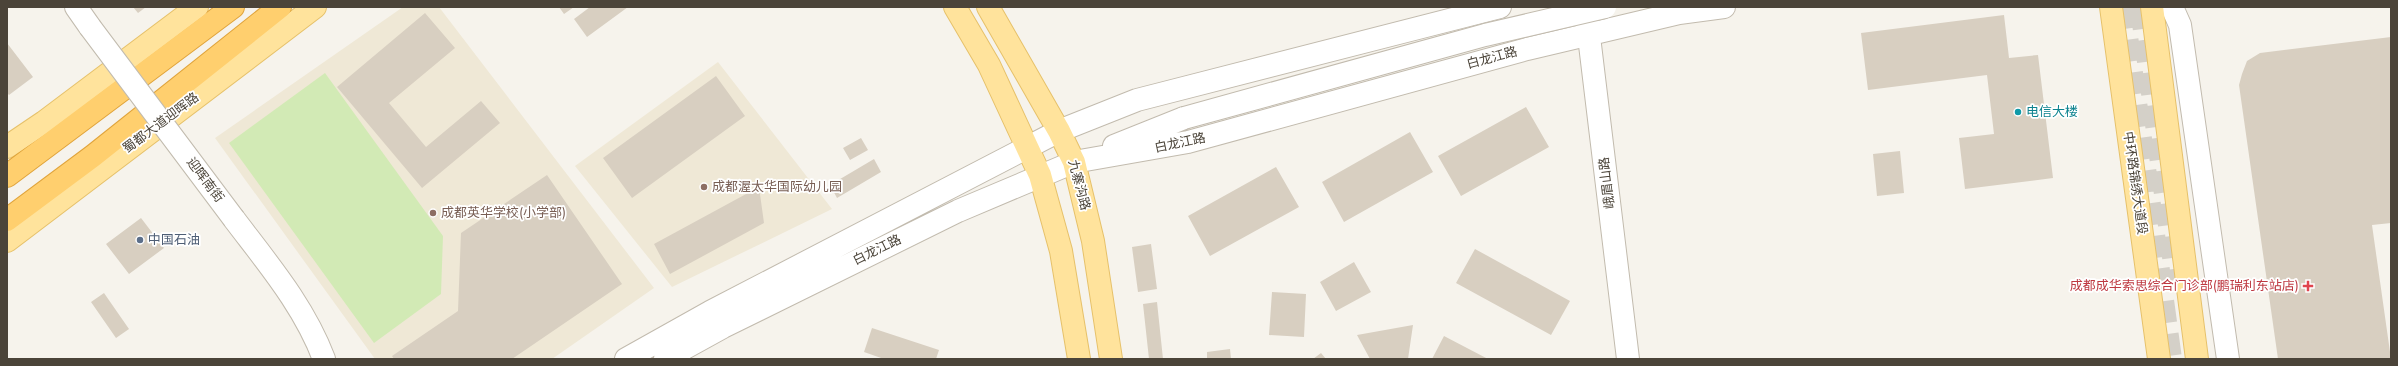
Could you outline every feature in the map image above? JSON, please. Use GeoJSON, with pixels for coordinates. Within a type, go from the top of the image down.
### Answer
{"type":"FeatureCollection","features":[{"type":"Feature","properties":{"kind":"highway"},"geometry":{"type":"LineString","coordinates":[[7,176],[233,7]]}},
{"type":"Feature","properties":{"kind":"highway","name":"蜀都大道迎晖路"},"geometry":{"type":"LineString","coordinates":[[7,220],[93,156],[280,7]]}},
{"type":"Feature","properties":{"kind":"main road"},"geometry":{"type":"LineString","coordinates":[[7,147],[44,122],[197,7]]}},
{"type":"Feature","properties":{"kind":"main road","name":"蜀都大道迎晖路"},"geometry":{"type":"LineString","coordinates":[[7,240],[315,7]]}},
{"type":"Feature","properties":{"kind":"main road"},"geometry":{"type":"LineString","coordinates":[[955,7],[989,65],[1040,174],[1061,251],[1079,359]]}},
{"type":"Feature","properties":{"kind":"main road","name":"九寨沟路"},"geometry":{"type":"LineString","coordinates":[[988,7],[1059,131],[1074,162],[1093,240],[1111,359]]}},
{"type":"Feature","properties":{"kind":"main road","name":"中环路锦绣大道段"},"geometry":{"type":"LineString","coordinates":[[2111,7],[2159,359]]}},
{"type":"Feature","properties":{"kind":"main road"},"geometry":{"type":"LineString","coordinates":[[2152,7],[2197,359]]}},
{"type":"Feature","properties":{"kind":"main road"},"geometry":{"type":"LineString","coordinates":[[7,160],[44,122]]}},
{"type":"Feature","properties":{"kind":"street","name":"迎晖南街"},"geometry":{"type":"LineString","coordinates":[[76,7],[301,309],[314,334],[324,359]]}},
{"type":"Feature","properties":{"kind":"street","name":"白龙江路"},"geometry":{"type":"LineString","coordinates":[[626,359],[710,312],[1027,145],[1059,131],[1137,100],[1500,7]]}},
{"type":"Feature","properties":{"kind":"street","name":"峨眉山路"},"geometry":{"type":"LineString","coordinates":[[1586,7],[1628,359]]}},
{"type":"Feature","properties":{"kind":"street"},"geometry":{"type":"LineString","coordinates":[[1074,162],[1184,118],[1485,35],[1606,7]]}},
{"type":"Feature","properties":{"kind":"street","name":"白龙江路"},"geometry":{"type":"LineString","coordinates":[[665,359],[723,327],[842,267],[1040,174],[1074,162],[1188,142],[1526,49],[1679,13],[1724,7]]}},
{"type":"Feature","properties":{"kind":"street"},"geometry":{"type":"LineString","coordinates":[[2172,7],[2181,32],[2228,359]]}},
{"type":"Feature","properties":{"kind":"shaded area","name":"成都英华学校(小学部)"},"geometry":{"type":"Polygon","coordinates":[[[403,7],[439,7],[654,288],[552,359],[375,359],[215,138],[403,7]]]}},
{"type":"Feature","properties":{"kind":"shaded area","name":"成都渥太华国际幼儿园"},"geometry":{"type":"Polygon","coordinates":[[[718,62],[832,209],[672,287],[575,166],[718,62]]]}},
{"type":"Feature","properties":{"kind":"green space"},"geometry":{"type":"Polygon","coordinates":[[[325,73],[443,236],[441,294],[374,343],[229,143],[325,73]]]}},
{"type":"Feature","properties":{"kind":"building"},"geometry":{"type":"Polygon","coordinates":[[[133,7],[146,7],[138,13],[133,7]]]}},
{"type":"Feature","properties":{"kind":"building"},"geometry":{"type":"Polygon","coordinates":[[[559,7],[574,7],[564,14],[559,7]]]}},
{"type":"Feature","properties":{"kind":"building"},"geometry":{"type":"Polygon","coordinates":[[[590,7],[628,7],[587,37],[574,19],[590,7]]]}},
{"type":"Feature","properties":{"kind":"building"},"geometry":{"type":"Polygon","coordinates":[[[425,13],[455,48],[389,103],[426,147],[481,101],[500,123],[422,188],[337,87],[425,13]]]}},
{"type":"Feature","properties":{"kind":"building","name":"电信大楼"},"geometry":{"type":"Polygon","coordinates":[[[2004,15],[2009,58],[2038,55],[2053,178],[1965,189],[1959,138],[1994,134],[1987,75],[1868,90],[1861,33],[2004,15]]]}},
{"type":"Feature","properties":{"kind":"building"},"geometry":{"type":"Polygon","coordinates":[[[2391,37],[2391,223],[2372,225],[2391,359],[2278,359],[2239,85],[2242,74],[2247,61],[2260,53],[2391,37]]]}},
{"type":"Feature","properties":{"kind":"building"},"geometry":{"type":"Polygon","coordinates":[[[7,43],[33,77],[9,95],[7,93],[7,43]]]}},
{"type":"Feature","properties":{"kind":"building"},"geometry":{"type":"Polygon","coordinates":[[[716,76],[745,116],[632,198],[603,158],[716,76]]]}},
{"type":"Feature","properties":{"kind":"building"},"geometry":{"type":"Polygon","coordinates":[[[1526,107],[1549,147],[1461,196],[1438,156],[1526,107]]]}},
{"type":"Feature","properties":{"kind":"building"},"geometry":{"type":"Polygon","coordinates":[[[1410,132],[1433,172],[1344,222],[1322,182],[1410,132]]]}},
{"type":"Feature","properties":{"kind":"building"},"geometry":{"type":"Polygon","coordinates":[[[861,138],[868,150],[850,160],[843,148],[861,138]]]}},
{"type":"Feature","properties":{"kind":"building"},"geometry":{"type":"Polygon","coordinates":[[[1900,151],[1904,193],[1877,196],[1873,154],[1900,151]]]}},
{"type":"Feature","properties":{"kind":"building"},"geometry":{"type":"Polygon","coordinates":[[[874,159],[881,172],[837,198],[830,185],[874,159]]]}},
{"type":"Feature","properties":{"kind":"building"},"geometry":{"type":"Polygon","coordinates":[[[1276,167],[1299,207],[1210,256],[1188,216],[1276,167]]]}},
{"type":"Feature","properties":{"kind":"building"},"geometry":{"type":"Polygon","coordinates":[[[547,175],[622,284],[512,359],[394,359],[392,356],[458,311],[461,233],[547,175]]]}},
{"type":"Feature","properties":{"kind":"building"},"geometry":{"type":"Polygon","coordinates":[[[759,187],[764,223],[670,274],[654,244],[759,187]]]}},
{"type":"Feature","properties":{"kind":"building"},"geometry":{"type":"Polygon","coordinates":[[[141,218],[164,248],[129,274],[106,244],[141,218]]]}},
{"type":"Feature","properties":{"kind":"building"},"geometry":{"type":"Polygon","coordinates":[[[1151,244],[1157,289],[1138,292],[1132,247],[1151,244]]]}},
{"type":"Feature","properties":{"kind":"building"},"geometry":{"type":"Polygon","coordinates":[[[1475,249],[1570,301],[1551,335],[1456,283],[1475,249]]]}},
{"type":"Feature","properties":{"kind":"building"},"geometry":{"type":"Polygon","coordinates":[[[1354,262],[1371,292],[1336,311],[1320,282],[1354,262]]]}},
{"type":"Feature","properties":{"kind":"building"},"geometry":{"type":"Polygon","coordinates":[[[1272,292],[1306,294],[1304,337],[1269,335],[1272,292]]]}},
{"type":"Feature","properties":{"kind":"building"},"geometry":{"type":"Polygon","coordinates":[[[104,293],[129,329],[116,338],[91,302],[104,293]]]}},
{"type":"Feature","properties":{"kind":"building"},"geometry":{"type":"Polygon","coordinates":[[[1157,302],[1163,359],[1149,359],[1143,304],[1157,302]]]}},
{"type":"Feature","properties":{"kind":"building"},"geometry":{"type":"Polygon","coordinates":[[[1413,325],[1408,359],[1370,359],[1357,335],[1413,325]]]}},
{"type":"Feature","properties":{"kind":"building"},"geometry":{"type":"Polygon","coordinates":[[[872,328],[939,350],[936,359],[884,359],[864,352],[872,328]]]}},
{"type":"Feature","properties":{"kind":"building"},"geometry":{"type":"Polygon","coordinates":[[[1444,336],[1488,359],[1432,359],[1444,336]]]}},
{"type":"Feature","properties":{"kind":"building"},"geometry":{"type":"Polygon","coordinates":[[[1230,349],[1231,359],[1207,359],[1207,352],[1230,349]]]}},
{"type":"Feature","properties":{"kind":"building"},"geometry":{"type":"Polygon","coordinates":[[[1321,353],[1326,359],[1313,359],[1321,353]]]}},
{"type":"Feature","properties":{"kind":"tunnel"},"geometry":{"type":"LineString","coordinates":[[2123,7],[2171,359]]}},
{"type":"Feature","properties":{"kind":"tunnel"},"geometry":{"type":"LineString","coordinates":[[2141,7],[2176,280]]}},
{"type":"Feature","properties":{"kind":"place","name":"电信大楼"},"geometry":{"type":"Point","coordinates":[2018,112]}},
{"type":"Feature","properties":{"kind":"place","name":"成都渥太华国际幼儿园"},"geometry":{"type":"Point","coordinates":[704,187]}},
{"type":"Feature","properties":{"kind":"place","name":"成都英华学校(小学部)"},"geometry":{"type":"Point","coordinates":[433,213]}},
{"type":"Feature","properties":{"kind":"place","name":"中国石油"},"geometry":{"type":"Point","coordinates":[140,240]}},
{"type":"Feature","properties":{"kind":"place","name":"成都成华索思综合门诊部(鹏瑞利东站店)"},"geometry":{"type":"Point","coordinates":[2308,286]}}]}
